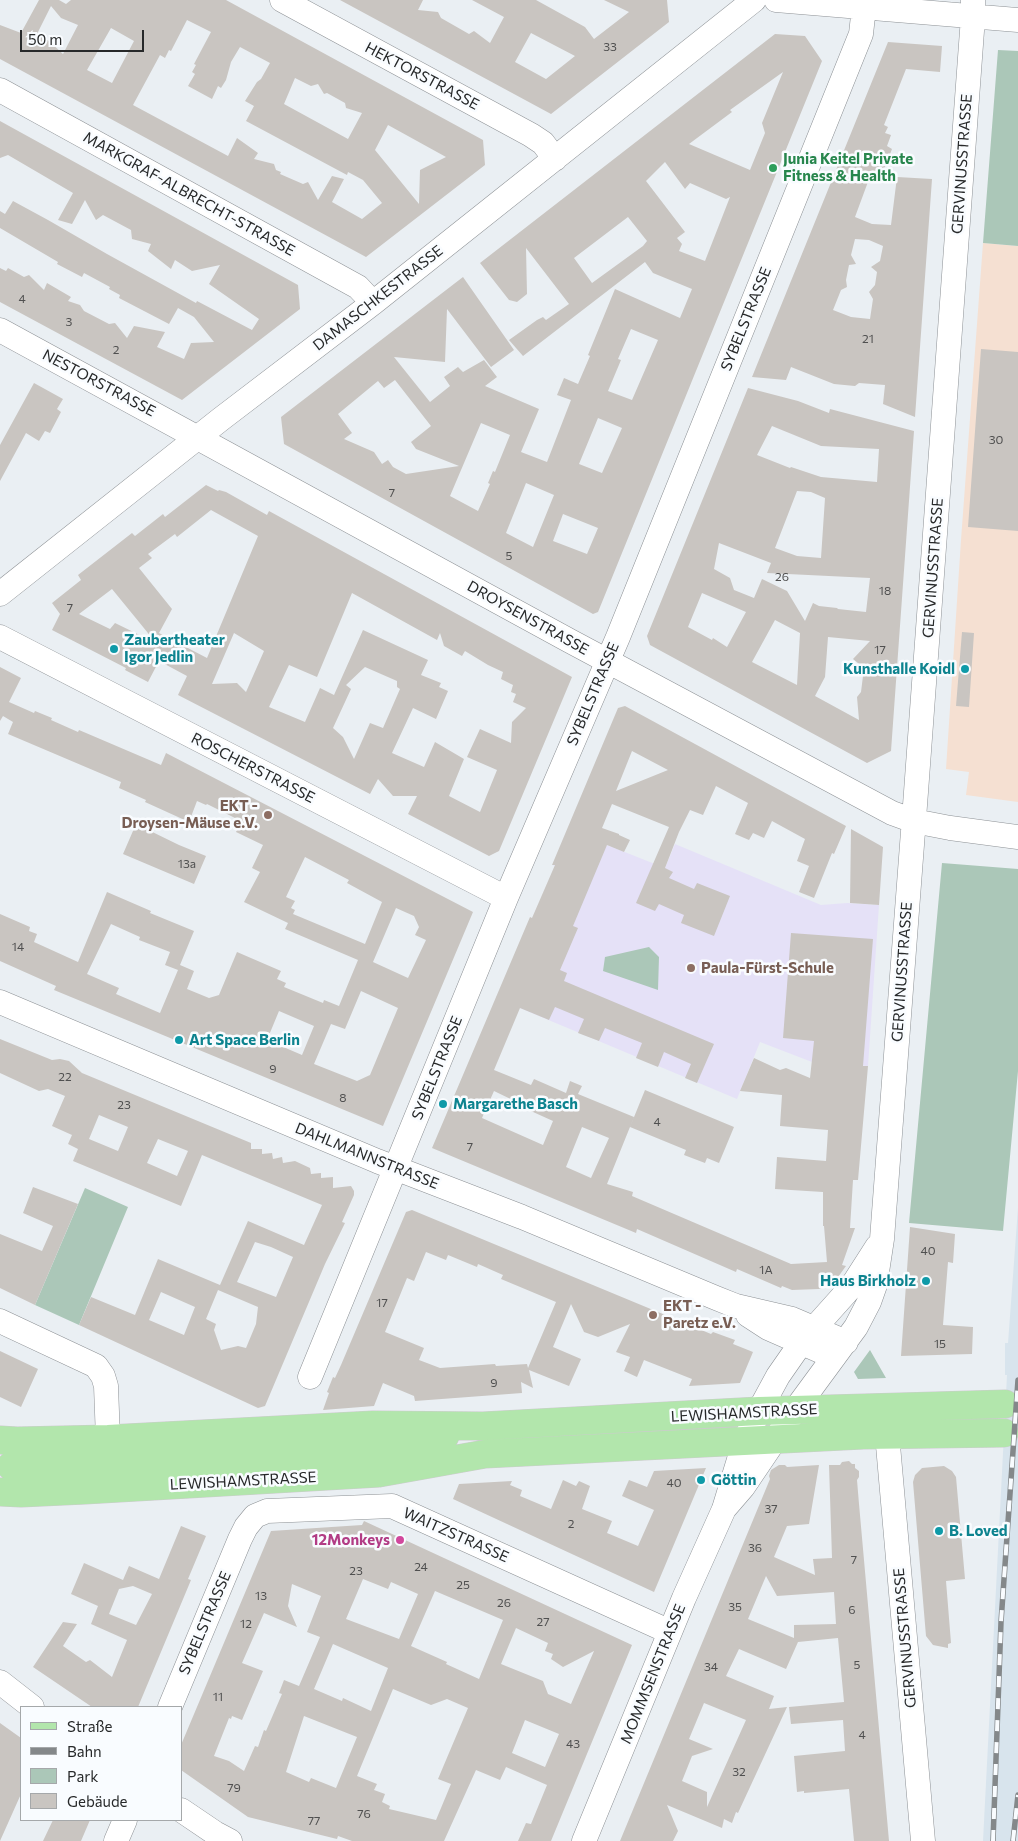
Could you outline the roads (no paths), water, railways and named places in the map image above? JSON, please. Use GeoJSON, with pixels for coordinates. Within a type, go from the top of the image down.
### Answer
{"type":"FeatureCollection","features":[{"type":"Feature","properties":{"kind":"main road","name":"LEWISHAMSTRASSE"},"geometry":{"type":"LineString","coordinates":[[0,1440],[108,1439],[374,1425],[483,1426],[759,1411],[1006,1404]]}},
{"type":"Feature","properties":{"kind":"main road","name":"LEWISHAMSTRASSE"},"geometry":{"type":"LineString","coordinates":[[11,1466],[174,1462],[407,1445],[483,1426]]}},
{"type":"Feature","properties":{"kind":"main road","name":"LEWISHAMSTRASSE"},"geometry":{"type":"LineString","coordinates":[[0,1492],[21,1493],[379,1473],[485,1454],[887,1434],[1004,1433]]}},
{"type":"Feature","properties":{"kind":"main road","name":"LEWISHAMSTRASSE"},"geometry":{"type":"LineString","coordinates":[[407,1445],[485,1454]]}},
{"type":"Feature","properties":{"kind":"street","name":"HEKTORSTRASSE"},"geometry":{"type":"LineString","coordinates":[[282,0],[531,135],[543,143],[556,159]]}},
{"type":"Feature","properties":{"kind":"street","name":"DAMASCHKESTRASSE"},"geometry":{"type":"LineString","coordinates":[[0,594],[556,159],[754,0]]}},
{"type":"Feature","properties":{"kind":"street"},"geometry":{"type":"LineString","coordinates":[[776,0],[864,7],[973,8],[1018,20]]}},
{"type":"Feature","properties":{"kind":"street","name":"SYBELSTRASSE"},"geometry":{"type":"LineString","coordinates":[[310,1378],[506,898],[608,661],[859,40],[864,7]]}},
{"type":"Feature","properties":{"kind":"street","name":"GERVINUSSTRASSE"},"geometry":{"type":"LineString","coordinates":[[776,1439],[794,1410],[856,1327],[870,1302],[875,1285],[882,1239],[973,8]]}},
{"type":"Feature","properties":{"kind":"street","name":"MARKGRAF-ALBRECHT-STRASSE"},"geometry":{"type":"LineString","coordinates":[[0,90],[358,287],[373,303]]}},
{"type":"Feature","properties":{"kind":"street","name":"NESTORSTRASSE"},"geometry":{"type":"LineString","coordinates":[[0,330],[199,437]]}},
{"type":"Feature","properties":{"kind":"street","name":"DROYSENSTRASSE"},"geometry":{"type":"LineString","coordinates":[[199,437],[608,661],[886,810],[914,821],[1018,838]]}},
{"type":"Feature","properties":{"kind":"street","name":"ROSCHERSTRASSE"},"geometry":{"type":"LineString","coordinates":[[0,638],[506,898]]}},
{"type":"Feature","properties":{"kind":"street","name":"DAHLMANNSTRASSE"},"geometry":{"type":"LineString","coordinates":[[0,1002],[396,1168],[522,1217],[736,1306],[777,1314],[807,1335],[840,1350]]}},
{"type":"Feature","properties":{"kind":"street","name":"GERVINUSSTRASSE"},"geometry":{"type":"LineString","coordinates":[[759,1411],[778,1376],[807,1335],[852,1286],[882,1239]]}},
{"type":"Feature","properties":{"kind":"street"},"geometry":{"type":"LineString","coordinates":[[0,1321],[96,1366],[103,1376],[106,1386],[108,1439]]}},
{"type":"Feature","properties":{"kind":"street","name":"MOMMSENSTRASSE"},"geometry":{"type":"LineString","coordinates":[[584,1841],[670,1632],[724,1509],[745,1440],[759,1411]]}},
{"type":"Feature","properties":{"kind":"street","name":"GERVINUSSTRASSE"},"geometry":{"type":"LineString","coordinates":[[887,1434],[923,1841]]}},
{"type":"Feature","properties":{"kind":"street","name":"MOMMSENSTRASSE"},"geometry":{"type":"LineString","coordinates":[[724,1509],[743,1487],[776,1439]]}},
{"type":"Feature","properties":{"kind":"street","name":"WAITZSTRASSE"},"geometry":{"type":"LineString","coordinates":[[240,1539],[246,1527],[255,1516],[267,1511],[392,1506],[670,1632]]}},
{"type":"Feature","properties":{"kind":"street","name":"SYBELSTRASSE"},"geometry":{"type":"LineString","coordinates":[[170,1706],[240,1539]]}},
{"type":"Feature","properties":{"kind":"street"},"geometry":{"type":"LineString","coordinates":[[0,1682],[31,1706]]}},
{"type":"Feature","properties":{"kind":"street"},"geometry":{"type":"LineString","coordinates":[[182,1811],[215,1834],[230,1841]]}},
{"type":"Feature","properties":{"kind":"street"},"geometry":{"type":"LineString","coordinates":[[116,1841],[125,1821]]}},
{"type":"Feature","properties":{"kind":"railway"},"geometry":{"type":"LineString","coordinates":[[993,1841],[1001,1622],[1018,1380]]}},
{"type":"Feature","properties":{"kind":"railway"},"geometry":{"type":"LineString","coordinates":[[1013,1841],[1018,1795]]}},
{"type":"Feature","properties":{"kind":"place","name":"Junia Keitel Private Fitness & Health"},"geometry":{"type":"Point","coordinates":[773,168]}},
{"type":"Feature","properties":{"kind":"place","name":"Zaubertheater Igor Jedlin"},"geometry":{"type":"Point","coordinates":[114,649]}},
{"type":"Feature","properties":{"kind":"place","name":"Kunsthalle Koidl"},"geometry":{"type":"Point","coordinates":[965,669]}},
{"type":"Feature","properties":{"kind":"place","name":"EKT - Droysen-Mäuse e.V."},"geometry":{"type":"Point","coordinates":[268,815]}},
{"type":"Feature","properties":{"kind":"place","name":"Paula-Fürst-Schule"},"geometry":{"type":"Point","coordinates":[691,968]}},
{"type":"Feature","properties":{"kind":"place","name":"Art Space Berlin"},"geometry":{"type":"Point","coordinates":[179,1040]}},
{"type":"Feature","properties":{"kind":"place","name":"Margarethe Basch"},"geometry":{"type":"Point","coordinates":[443,1104]}},
{"type":"Feature","properties":{"kind":"place","name":"Haus Birkholz"},"geometry":{"type":"Point","coordinates":[926,1281]}},
{"type":"Feature","properties":{"kind":"place","name":"EKT - Paretz e.V."},"geometry":{"type":"Point","coordinates":[653,1315]}},
{"type":"Feature","properties":{"kind":"place","name":"Göttin"},"geometry":{"type":"Point","coordinates":[701,1480]}},
{"type":"Feature","properties":{"kind":"place","name":"B. Loved"},"geometry":{"type":"Point","coordinates":[939,1531]}},
{"type":"Feature","properties":{"kind":"place","name":"12Monkeys"},"geometry":{"type":"Point","coordinates":[400,1540]}}]}
